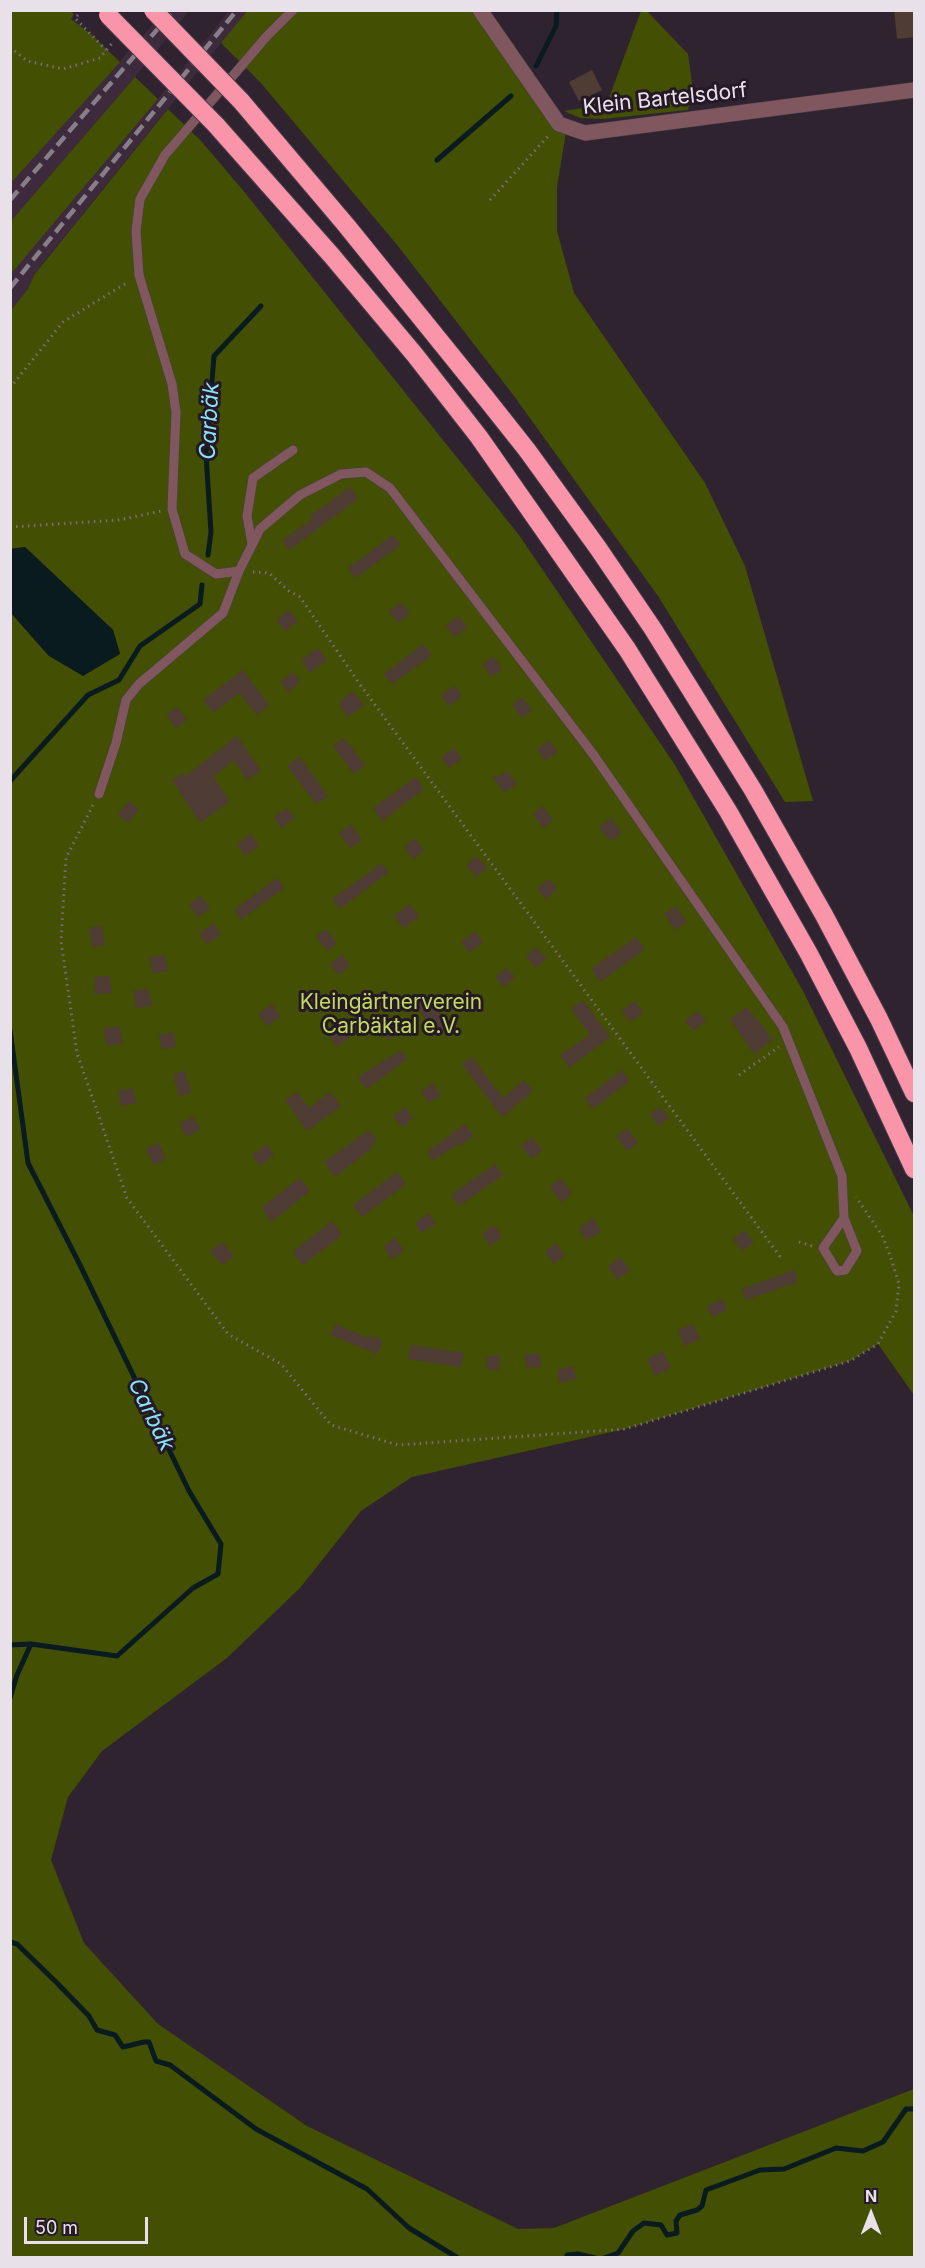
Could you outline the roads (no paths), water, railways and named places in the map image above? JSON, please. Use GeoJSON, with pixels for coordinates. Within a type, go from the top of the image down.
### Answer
{"type":"FeatureCollection","features":[{"type":"Feature","properties":{"kind":"highway"},"geometry":{"type":"LineString","coordinates":[[153,10],[241,101],[346,225],[485,397],[598,548],[653,630],[753,790],[829,925],[879,1019],[915,1094]]}},
{"type":"Feature","properties":{"kind":"highway"},"geometry":{"type":"LineString","coordinates":[[104,12],[216,125],[332,256],[443,392],[506,475],[620,639],[728,811],[809,954],[858,1048],[915,1169]]}},
{"type":"Feature","properties":{"kind":"street","name":"Klein Bartelsdorf"},"geometry":{"type":"LineString","coordinates":[[480,10],[559,124],[585,133],[915,90]]}},
{"type":"Feature","properties":{"kind":"lane"},"geometry":{"type":"LineString","coordinates":[[239,570],[216,574],[185,554],[172,509],[176,412],[172,384],[139,275],[136,231],[140,199],[165,155],[267,36],[293,10]]}},
{"type":"Feature","properties":{"kind":"lane"},"geometry":{"type":"LineString","coordinates":[[252,544],[247,516],[253,478],[293,450]]}},
{"type":"Feature","properties":{"kind":"lane"},"geometry":{"type":"LineString","coordinates":[[99,794],[116,743],[126,700],[139,684],[223,613],[239,570],[260,528],[300,495],[341,474],[366,472],[390,488],[593,754],[783,1027],[842,1176],[844,1218],[857,1251],[845,1270],[837,1271],[823,1248],[844,1218]]}},
{"type":"Feature","properties":{"kind":"waterway","name":"Carbäk"},"geometry":{"type":"LineString","coordinates":[[536,66],[556,26],[557,10]]}},
{"type":"Feature","properties":{"kind":"waterway","name":"Carbäk"},"geometry":{"type":"LineString","coordinates":[[437,160],[511,96]]}},
{"type":"Feature","properties":{"kind":"waterway","name":"Carbäk"},"geometry":{"type":"LineString","coordinates":[[208,555],[211,532],[206,455],[214,356],[261,306]]}},
{"type":"Feature","properties":{"kind":"waterway","name":"Carbäk"},"geometry":{"type":"LineString","coordinates":[[10,781],[88,695],[119,680],[140,646],[200,604],[202,585]]}},
{"type":"Feature","properties":{"kind":"waterway","name":"Carbäk"},"geometry":{"type":"LineString","coordinates":[[10,1030],[28,1163],[189,1491],[221,1544],[218,1574],[193,1588],[117,1656],[31,1644],[10,1645]]}},
{"type":"Feature","properties":{"kind":"waterway"},"geometry":{"type":"LineString","coordinates":[[10,1698],[17,1675],[31,1644]]}},
{"type":"Feature","properties":{"kind":"waterway"},"geometry":{"type":"LineString","coordinates":[[10,1942],[17,1944],[57,1983],[89,2016],[97,2030],[115,2035],[123,2047],[149,2042],[156,2061],[170,2065],[256,2129],[367,2189],[409,2228],[458,2258]]}},
{"type":"Feature","properties":{"kind":"waterway"},"geometry":{"type":"LineString","coordinates":[[604,2258],[618,2253],[633,2231],[644,2223],[661,2225],[667,2235],[677,2233],[676,2221],[680,2215],[697,2210],[702,2206],[706,2190],[760,2170],[784,2169],[836,2148],[863,2151],[883,2142],[906,2109],[914,2109]]}},
{"type":"Feature","properties":{"kind":"waterway"},"geometry":{"type":"LineString","coordinates":[[566,2258],[567,2255],[578,2254],[595,2258]]}},
{"type":"Feature","properties":{"kind":"railway"},"geometry":{"type":"LineString","coordinates":[[10,200],[174,10]]}},
{"type":"Feature","properties":{"kind":"railway"},"geometry":{"type":"LineString","coordinates":[[10,288],[237,10]]}},
{"type":"Feature","properties":{"kind":"park label","name":"Kleingärtnerverein Carbäktal e.V."},"geometry":{"type":"Point","coordinates":[391,1015]}}]}
